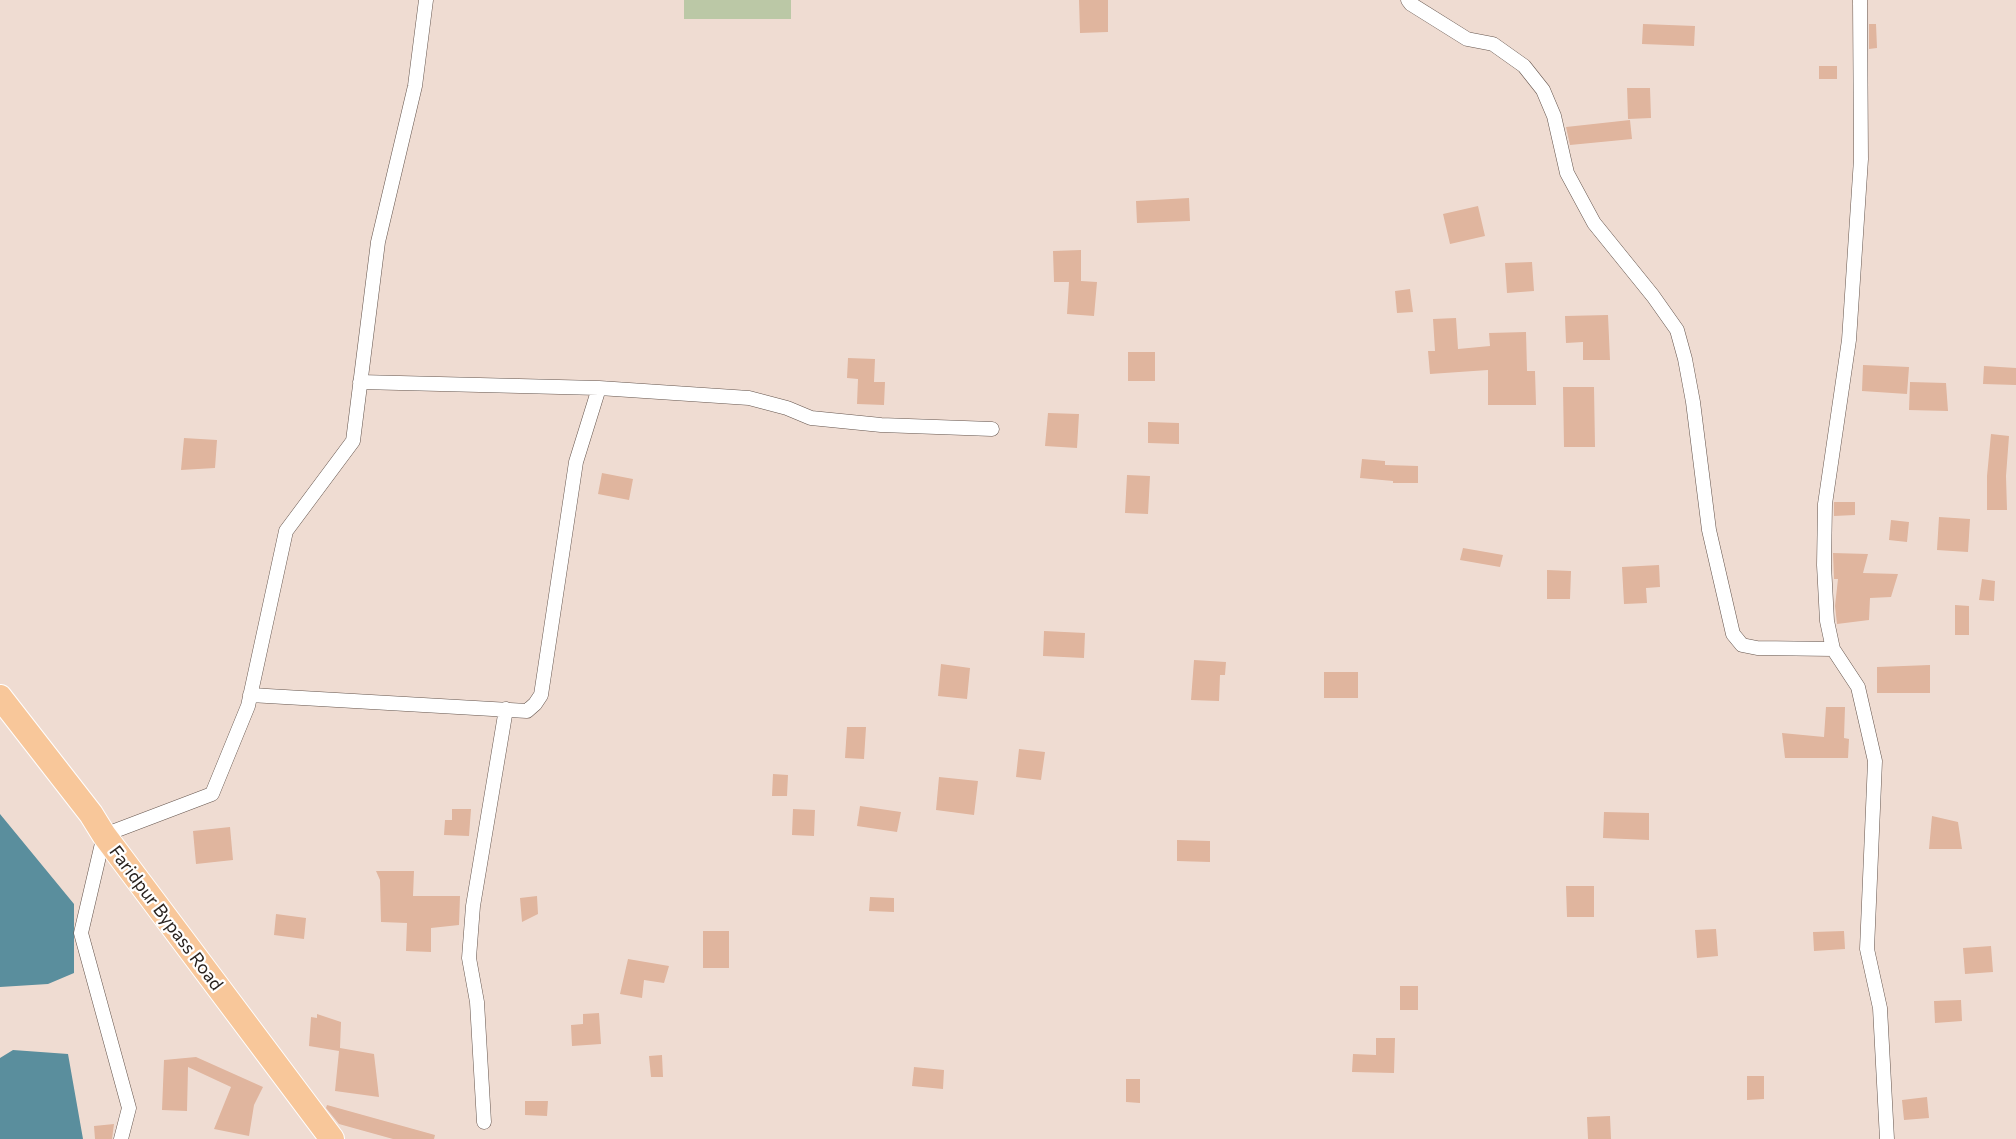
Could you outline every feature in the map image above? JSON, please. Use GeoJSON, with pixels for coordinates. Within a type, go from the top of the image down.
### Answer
{"type":"FeatureCollection","features":[{"type":"Feature","properties":{"kind":"highway","name":"Faridpur Bypass Road"},"geometry":{"type":"LineString","coordinates":[[0,697],[92,814],[104,835],[332,1139]]}},
{"type":"Feature","properties":{"kind":"street"},"geometry":{"type":"LineString","coordinates":[[121,1139],[129,1108],[81,933],[104,835],[212,794],[248,706],[286,531],[353,441],[378,242],[415,86],[426,0]]}},
{"type":"Feature","properties":{"kind":"street"},"geometry":{"type":"LineString","coordinates":[[1408,0],[1467,39],[1492,44],[1524,66],[1543,90],[1554,116],[1567,173],[1594,223],[1653,296],[1677,330],[1693,402],[1709,530],[1733,634],[1742,645],[1757,648],[1833,649]]}},
{"type":"Feature","properties":{"kind":"street"},"geometry":{"type":"LineString","coordinates":[[1860,0],[1862,159],[1850,340],[1825,504],[1824,576],[1827,621],[1833,649],[1858,687],[1875,761],[1866,949],[1880,1008],[1887,1139]]}},
{"type":"Feature","properties":{"kind":"street"},"geometry":{"type":"LineString","coordinates":[[360,382],[599,388],[749,398],[787,408],[811,418],[881,425],[992,429]]}},
{"type":"Feature","properties":{"kind":"street"},"geometry":{"type":"LineString","coordinates":[[250,695],[527,711],[535,704],[541,694],[576,462],[599,388]]}},
{"type":"Feature","properties":{"kind":"street"},"geometry":{"type":"LineString","coordinates":[[484,1122],[477,1002],[470,958],[473,906],[506,710]]}},
{"type":"Feature","properties":{"kind":"green space"},"geometry":{"type":"Polygon","coordinates":[[[684,0],[791,0],[791,19],[684,19],[684,0]]]}},
{"type":"Feature","properties":{"kind":"water"},"geometry":{"type":"Polygon","coordinates":[[[0,814],[74,904],[74,973],[48,984],[0,987],[0,814]]]}},
{"type":"Feature","properties":{"kind":"water"},"geometry":{"type":"Polygon","coordinates":[[[13,1050],[68,1054],[83,1139],[0,1139],[0,1058],[13,1050]]]}},
{"type":"Feature","properties":{"kind":"building"},"geometry":{"type":"Polygon","coordinates":[[[1079,0],[1108,0],[1108,32],[1080,33],[1079,0]]]}},
{"type":"Feature","properties":{"kind":"building"},"geometry":{"type":"Polygon","coordinates":[[[1643,24],[1695,26],[1694,46],[1642,44],[1643,24]]]}},
{"type":"Feature","properties":{"kind":"building"},"geometry":{"type":"Polygon","coordinates":[[[1869,24],[1876,24],[1877,48],[1869,49],[1869,24]]]}},
{"type":"Feature","properties":{"kind":"building"},"geometry":{"type":"Polygon","coordinates":[[[1819,66],[1837,66],[1837,79],[1819,79],[1819,66]]]}},
{"type":"Feature","properties":{"kind":"building"},"geometry":{"type":"Polygon","coordinates":[[[1627,88],[1650,88],[1651,118],[1628,119],[1627,88]]]}},
{"type":"Feature","properties":{"kind":"building"},"geometry":{"type":"Polygon","coordinates":[[[1630,120],[1632,139],[1570,145],[1566,127],[1630,120]]]}},
{"type":"Feature","properties":{"kind":"building"},"geometry":{"type":"Polygon","coordinates":[[[1189,198],[1190,221],[1137,223],[1136,201],[1189,198]]]}},
{"type":"Feature","properties":{"kind":"building"},"geometry":{"type":"Polygon","coordinates":[[[1478,206],[1485,236],[1450,244],[1443,214],[1478,206]]]}},
{"type":"Feature","properties":{"kind":"building"},"geometry":{"type":"Polygon","coordinates":[[[1081,250],[1081,281],[1097,282],[1094,316],[1067,314],[1069,282],[1054,282],[1053,251],[1081,250]]]}},
{"type":"Feature","properties":{"kind":"building"},"geometry":{"type":"Polygon","coordinates":[[[1532,262],[1534,291],[1507,293],[1505,263],[1532,262]]]}},
{"type":"Feature","properties":{"kind":"building"},"geometry":{"type":"Polygon","coordinates":[[[1410,289],[1413,312],[1397,313],[1395,291],[1410,289]]]}},
{"type":"Feature","properties":{"kind":"building"},"geometry":{"type":"Polygon","coordinates":[[[1608,315],[1610,360],[1583,360],[1583,342],[1566,343],[1565,316],[1608,315]]]}},
{"type":"Feature","properties":{"kind":"building"},"geometry":{"type":"Polygon","coordinates":[[[1456,318],[1458,349],[1490,346],[1489,333],[1526,332],[1527,371],[1535,371],[1536,405],[1488,405],[1488,370],[1430,374],[1428,351],[1435,351],[1433,319],[1456,318]]]}},
{"type":"Feature","properties":{"kind":"building"},"geometry":{"type":"Polygon","coordinates":[[[1128,352],[1155,352],[1155,381],[1128,381],[1128,352]]]}},
{"type":"Feature","properties":{"kind":"building"},"geometry":{"type":"Polygon","coordinates":[[[848,358],[875,359],[874,382],[885,382],[884,405],[857,404],[858,379],[847,378],[848,358]]]}},
{"type":"Feature","properties":{"kind":"building"},"geometry":{"type":"Polygon","coordinates":[[[1863,365],[1909,367],[1907,394],[1862,391],[1863,365]]]}},
{"type":"Feature","properties":{"kind":"building"},"geometry":{"type":"Polygon","coordinates":[[[1984,366],[2016,368],[2016,385],[1983,384],[1984,366]]]}},
{"type":"Feature","properties":{"kind":"building"},"geometry":{"type":"Polygon","coordinates":[[[1910,382],[1946,383],[1948,411],[1909,410],[1910,382]]]}},
{"type":"Feature","properties":{"kind":"building"},"geometry":{"type":"Polygon","coordinates":[[[1563,387],[1594,387],[1595,447],[1564,447],[1563,387]]]}},
{"type":"Feature","properties":{"kind":"building"},"geometry":{"type":"Polygon","coordinates":[[[1048,413],[1079,414],[1077,448],[1045,446],[1048,413]]]}},
{"type":"Feature","properties":{"kind":"building"},"geometry":{"type":"Polygon","coordinates":[[[1148,422],[1179,423],[1179,444],[1148,443],[1148,422]]]}},
{"type":"Feature","properties":{"kind":"building"},"geometry":{"type":"Polygon","coordinates":[[[1991,434],[2009,436],[2006,476],[2007,510],[1987,510],[1991,434]]]}},
{"type":"Feature","properties":{"kind":"building"},"geometry":{"type":"Polygon","coordinates":[[[184,438],[217,440],[215,468],[181,470],[184,438]]]}},
{"type":"Feature","properties":{"kind":"building"},"geometry":{"type":"Polygon","coordinates":[[[1362,459],[1385,461],[1385,465],[1418,466],[1418,483],[1393,483],[1393,481],[1360,478],[1362,459]]]}},
{"type":"Feature","properties":{"kind":"building"},"geometry":{"type":"Polygon","coordinates":[[[602,473],[633,479],[629,500],[598,494],[602,473]]]}},
{"type":"Feature","properties":{"kind":"building"},"geometry":{"type":"Polygon","coordinates":[[[1127,475],[1150,476],[1148,514],[1125,513],[1127,475]]]}},
{"type":"Feature","properties":{"kind":"building"},"geometry":{"type":"Polygon","coordinates":[[[1834,502],[1855,502],[1855,515],[1834,516],[1834,502]]]}},
{"type":"Feature","properties":{"kind":"building"},"geometry":{"type":"Polygon","coordinates":[[[1939,517],[1970,519],[1968,552],[1937,550],[1939,517]]]}},
{"type":"Feature","properties":{"kind":"building"},"geometry":{"type":"Polygon","coordinates":[[[1891,520],[1909,522],[1907,542],[1889,540],[1891,520]]]}},
{"type":"Feature","properties":{"kind":"building"},"geometry":{"type":"Polygon","coordinates":[[[1463,548],[1503,555],[1500,567],[1460,560],[1463,548]]]}},
{"type":"Feature","properties":{"kind":"building"},"geometry":{"type":"Polygon","coordinates":[[[1833,553],[1868,554],[1863,573],[1898,574],[1891,597],[1870,598],[1869,620],[1837,624],[1835,606],[1838,579],[1834,579],[1833,553]]]}},
{"type":"Feature","properties":{"kind":"building"},"geometry":{"type":"Polygon","coordinates":[[[1659,565],[1660,587],[1646,588],[1647,603],[1624,604],[1622,567],[1659,565]]]}},
{"type":"Feature","properties":{"kind":"building"},"geometry":{"type":"Polygon","coordinates":[[[1547,570],[1571,571],[1570,599],[1547,599],[1547,570]]]}},
{"type":"Feature","properties":{"kind":"building"},"geometry":{"type":"Polygon","coordinates":[[[1982,579],[1995,581],[1994,601],[1979,600],[1982,579]]]}},
{"type":"Feature","properties":{"kind":"building"},"geometry":{"type":"Polygon","coordinates":[[[1955,605],[1969,606],[1969,635],[1955,635],[1955,605]]]}},
{"type":"Feature","properties":{"kind":"building"},"geometry":{"type":"Polygon","coordinates":[[[1044,631],[1085,633],[1084,658],[1043,656],[1044,631]]]}},
{"type":"Feature","properties":{"kind":"building"},"geometry":{"type":"Polygon","coordinates":[[[1194,660],[1226,662],[1225,675],[1220,675],[1219,701],[1191,700],[1194,660]]]}},
{"type":"Feature","properties":{"kind":"building"},"geometry":{"type":"Polygon","coordinates":[[[941,664],[970,668],[967,699],[938,696],[941,664]]]}},
{"type":"Feature","properties":{"kind":"building"},"geometry":{"type":"Polygon","coordinates":[[[1930,665],[1930,693],[1877,693],[1877,667],[1930,665]]]}},
{"type":"Feature","properties":{"kind":"building"},"geometry":{"type":"Polygon","coordinates":[[[1324,672],[1358,672],[1358,698],[1324,698],[1324,672]]]}},
{"type":"Feature","properties":{"kind":"building"},"geometry":{"type":"Polygon","coordinates":[[[1826,707],[1845,707],[1844,738],[1849,739],[1848,758],[1785,758],[1782,733],[1824,737],[1826,707]]]}},
{"type":"Feature","properties":{"kind":"building"},"geometry":{"type":"Polygon","coordinates":[[[847,727],[866,727],[864,759],[845,758],[847,727]]]}},
{"type":"Feature","properties":{"kind":"building"},"geometry":{"type":"Polygon","coordinates":[[[1019,749],[1045,752],[1041,780],[1016,777],[1019,749]]]}},
{"type":"Feature","properties":{"kind":"building"},"geometry":{"type":"Polygon","coordinates":[[[773,774],[788,775],[787,796],[772,796],[773,774]]]}},
{"type":"Feature","properties":{"kind":"building"},"geometry":{"type":"Polygon","coordinates":[[[939,777],[978,781],[974,815],[936,810],[939,777]]]}},
{"type":"Feature","properties":{"kind":"building"},"geometry":{"type":"Polygon","coordinates":[[[860,806],[901,812],[897,832],[857,826],[860,806]]]}},
{"type":"Feature","properties":{"kind":"building"},"geometry":{"type":"Polygon","coordinates":[[[452,809],[471,809],[469,836],[444,835],[445,820],[452,820],[452,809]]]}},
{"type":"Feature","properties":{"kind":"building"},"geometry":{"type":"Polygon","coordinates":[[[793,809],[815,810],[814,836],[792,835],[793,809]]]}},
{"type":"Feature","properties":{"kind":"building"},"geometry":{"type":"Polygon","coordinates":[[[1604,812],[1649,813],[1649,840],[1603,838],[1604,812]]]}},
{"type":"Feature","properties":{"kind":"building"},"geometry":{"type":"Polygon","coordinates":[[[1932,816],[1958,822],[1962,849],[1929,849],[1932,816]]]}},
{"type":"Feature","properties":{"kind":"building"},"geometry":{"type":"Polygon","coordinates":[[[230,827],[233,860],[196,864],[193,831],[230,827]]]}},
{"type":"Feature","properties":{"kind":"building"},"geometry":{"type":"Polygon","coordinates":[[[1177,840],[1210,841],[1210,862],[1177,861],[1177,840]]]}},
{"type":"Feature","properties":{"kind":"building"},"geometry":{"type":"Polygon","coordinates":[[[376,871],[414,871],[413,896],[460,896],[459,925],[431,928],[431,952],[406,951],[407,923],[381,922],[380,880],[376,871]]]}},
{"type":"Feature","properties":{"kind":"building"},"geometry":{"type":"Polygon","coordinates":[[[1566,886],[1594,886],[1594,917],[1567,917],[1566,886]]]}},
{"type":"Feature","properties":{"kind":"building"},"geometry":{"type":"Polygon","coordinates":[[[537,896],[538,914],[522,922],[520,898],[537,896]]]}},
{"type":"Feature","properties":{"kind":"building"},"geometry":{"type":"Polygon","coordinates":[[[870,897],[894,898],[894,912],[869,911],[870,897]]]}},
{"type":"Feature","properties":{"kind":"building"},"geometry":{"type":"Polygon","coordinates":[[[276,914],[306,918],[304,939],[274,935],[276,914]]]}},
{"type":"Feature","properties":{"kind":"building"},"geometry":{"type":"Polygon","coordinates":[[[1716,929],[1718,956],[1697,958],[1695,930],[1716,929]]]}},
{"type":"Feature","properties":{"kind":"building"},"geometry":{"type":"Polygon","coordinates":[[[703,931],[729,931],[729,968],[703,968],[703,931]]]}},
{"type":"Feature","properties":{"kind":"building"},"geometry":{"type":"Polygon","coordinates":[[[1844,931],[1845,949],[1814,951],[1813,932],[1844,931]]]}},
{"type":"Feature","properties":{"kind":"building"},"geometry":{"type":"Polygon","coordinates":[[[1991,946],[1993,972],[1965,974],[1963,948],[1991,946]]]}},
{"type":"Feature","properties":{"kind":"building"},"geometry":{"type":"Polygon","coordinates":[[[628,959],[669,966],[664,983],[644,980],[642,998],[620,994],[628,959]]]}},
{"type":"Feature","properties":{"kind":"building"},"geometry":{"type":"Polygon","coordinates":[[[1400,986],[1418,986],[1418,1010],[1400,1010],[1400,986]]]}},
{"type":"Feature","properties":{"kind":"building"},"geometry":{"type":"Polygon","coordinates":[[[1961,1000],[1962,1021],[1935,1023],[1934,1001],[1961,1000]]]}},
{"type":"Feature","properties":{"kind":"building"},"geometry":{"type":"Polygon","coordinates":[[[599,1013],[601,1044],[572,1046],[571,1025],[583,1024],[583,1014],[599,1013]]]}},
{"type":"Feature","properties":{"kind":"building"},"geometry":{"type":"Polygon","coordinates":[[[317,1014],[341,1022],[340,1048],[374,1054],[379,1097],[335,1091],[339,1051],[309,1046],[311,1017],[317,1018],[317,1014]]]}},
{"type":"Feature","properties":{"kind":"building"},"geometry":{"type":"Polygon","coordinates":[[[1376,1038],[1395,1038],[1394,1073],[1352,1072],[1353,1054],[1376,1055],[1376,1038]]]}},
{"type":"Feature","properties":{"kind":"building"},"geometry":{"type":"Polygon","coordinates":[[[662,1055],[663,1077],[651,1077],[649,1056],[662,1055]]]}},
{"type":"Feature","properties":{"kind":"building"},"geometry":{"type":"Polygon","coordinates":[[[196,1057],[263,1087],[254,1105],[249,1136],[214,1129],[231,1087],[188,1067],[187,1111],[162,1110],[164,1060],[196,1057]]]}},
{"type":"Feature","properties":{"kind":"building"},"geometry":{"type":"Polygon","coordinates":[[[914,1067],[944,1070],[943,1089],[912,1086],[914,1067]]]}},
{"type":"Feature","properties":{"kind":"building"},"geometry":{"type":"Polygon","coordinates":[[[1747,1076],[1764,1076],[1764,1099],[1747,1100],[1747,1076]]]}},
{"type":"Feature","properties":{"kind":"building"},"geometry":{"type":"Polygon","coordinates":[[[1126,1079],[1140,1079],[1140,1103],[1126,1102],[1126,1079]]]}},
{"type":"Feature","properties":{"kind":"building"},"geometry":{"type":"Polygon","coordinates":[[[1927,1097],[1929,1118],[1904,1120],[1902,1100],[1927,1097]]]}},
{"type":"Feature","properties":{"kind":"building"},"geometry":{"type":"Polygon","coordinates":[[[525,1101],[548,1101],[547,1116],[525,1115],[525,1101]]]}},
{"type":"Feature","properties":{"kind":"building"},"geometry":{"type":"Polygon","coordinates":[[[327,1105],[435,1135],[434,1139],[393,1139],[339,1124],[326,1108],[327,1105]]]}},
{"type":"Feature","properties":{"kind":"building"},"geometry":{"type":"Polygon","coordinates":[[[1610,1116],[1611,1139],[1588,1139],[1587,1117],[1610,1116]]]}},
{"type":"Feature","properties":{"kind":"building"},"geometry":{"type":"Polygon","coordinates":[[[114,1124],[112,1139],[95,1139],[94,1126],[114,1124]]]}}]}
